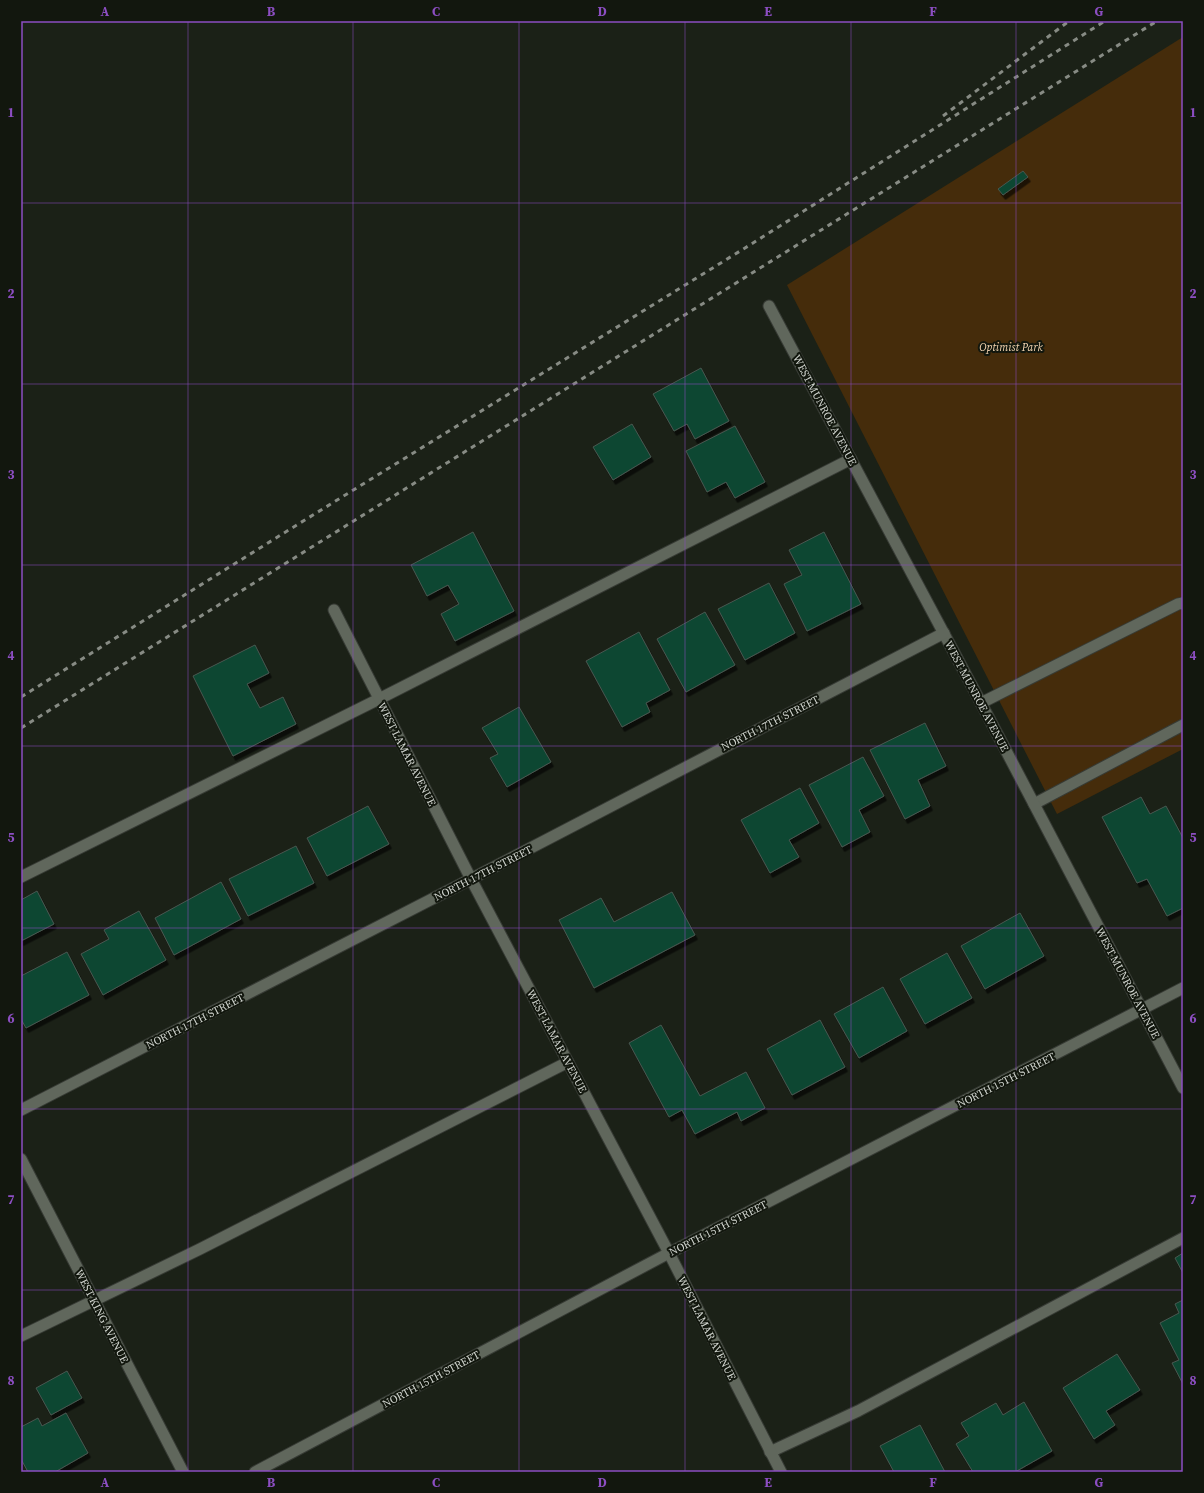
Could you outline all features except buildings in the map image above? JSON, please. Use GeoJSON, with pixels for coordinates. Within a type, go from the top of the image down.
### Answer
{"type":"FeatureCollection","features":[{"type":"Feature","properties":{"kind":"street","name":"WEST MUNROE AVENUE"},"geometry":{"type":"LineString","coordinates":[[769,306],[944,633],[1143,1009],[1183,1088]]}},
{"type":"Feature","properties":{"kind":"street"},"geometry":{"type":"LineString","coordinates":[[21,876],[379,699],[851,459]]}},
{"type":"Feature","properties":{"kind":"street"},"geometry":{"type":"LineString","coordinates":[[981,703],[1178,604],[1183,603]]}},
{"type":"Feature","properties":{"kind":"street","name":"WEST LAMAR AVENUE"},"geometry":{"type":"LineString","coordinates":[[334,610],[471,879],[669,1253],[781,1472]]}},
{"type":"Feature","properties":{"kind":"street","name":"NORTH 17TH STREET"},"geometry":{"type":"LineString","coordinates":[[21,1110],[471,879],[944,633]]}},
{"type":"Feature","properties":{"kind":"street"},"geometry":{"type":"LineString","coordinates":[[1034,804],[1183,725]]}},
{"type":"Feature","properties":{"kind":"street","name":"NORTH 15TH STREET"},"geometry":{"type":"LineString","coordinates":[[255,1472],[669,1253],[1183,988]]}},
{"type":"Feature","properties":{"kind":"street"},"geometry":{"type":"LineString","coordinates":[[21,1336],[200,1249],[568,1062]]}},
{"type":"Feature","properties":{"kind":"street","name":"WEST KING AVENUE"},"geometry":{"type":"LineString","coordinates":[[21,1159],[183,1472]]}},
{"type":"Feature","properties":{"kind":"street"},"geometry":{"type":"LineString","coordinates":[[770,1452],[858,1412],[1183,1238]]}},
{"type":"Feature","properties":{"kind":"green space","name":"Optimist Park"},"geometry":{"type":"Polygon","coordinates":[[[1183,37],[1183,749],[1057,814],[787,285],[1183,37]]]}},
{"type":"Feature","properties":{"kind":"railway"},"geometry":{"type":"LineString","coordinates":[[943,116],[1069,21]]}},
{"type":"Feature","properties":{"kind":"railway"},"geometry":{"type":"LineString","coordinates":[[21,697],[745,248],[1105,21]]}},
{"type":"Feature","properties":{"kind":"railway"},"geometry":{"type":"LineString","coordinates":[[21,728],[1157,21]]}}]}
